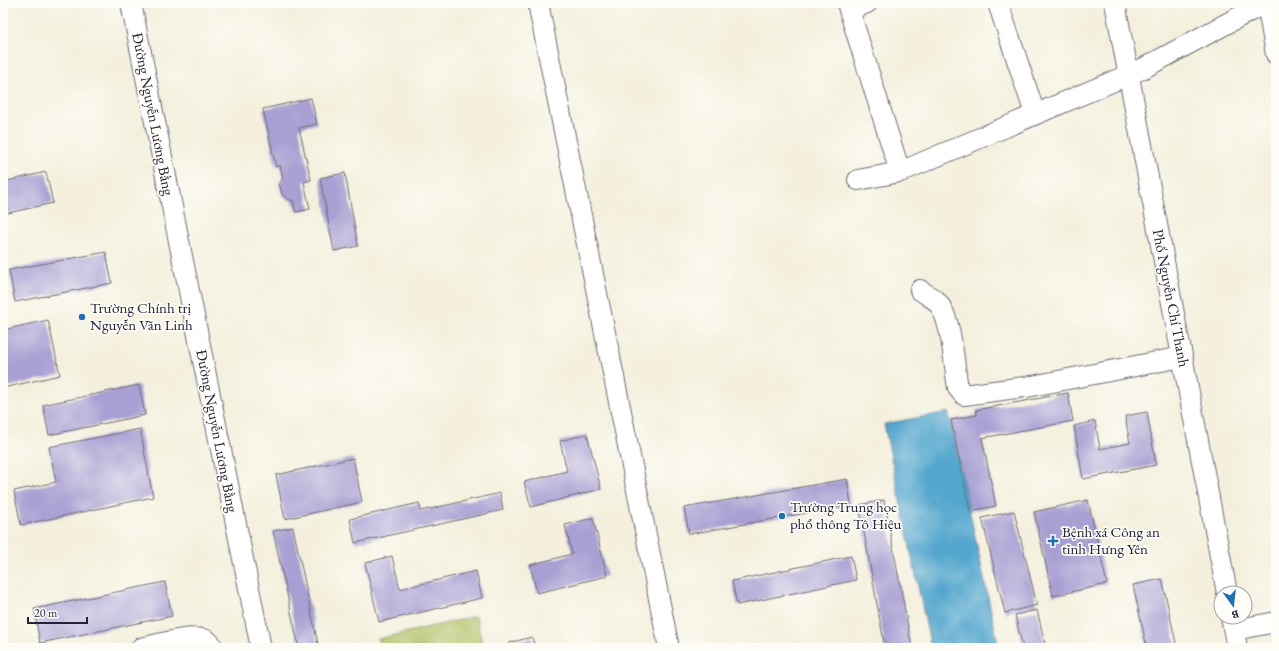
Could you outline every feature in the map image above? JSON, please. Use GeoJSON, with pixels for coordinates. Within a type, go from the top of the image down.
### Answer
{"type":"FeatureCollection","features":[{"type":"Feature","properties":{"kind":"street","name":"Đường Nguyễn Lương Bằng"},"geometry":{"type":"LineString","coordinates":[[131,3],[261,648]]}},
{"type":"Feature","properties":{"kind":"street"},"geometry":{"type":"LineString","coordinates":[[538,3],[669,648]]}},
{"type":"Feature","properties":{"kind":"street"},"geometry":{"type":"LineString","coordinates":[[868,3],[848,6],[900,172]]}},
{"type":"Feature","properties":{"kind":"street"},"geometry":{"type":"LineString","coordinates":[[998,3],[1035,114]]}},
{"type":"Feature","properties":{"kind":"street","name":"Phố Nguyễn Chí Thanh"},"geometry":{"type":"LineString","coordinates":[[1115,3],[1225,585]]}},
{"type":"Feature","properties":{"kind":"street"},"geometry":{"type":"LineString","coordinates":[[858,180],[900,172],[1142,69],[1266,3],[1276,54]]}},
{"type":"Feature","properties":{"kind":"street"},"geometry":{"type":"LineString","coordinates":[[920,290],[937,302],[944,311],[949,330],[958,388],[964,396],[1032,386],[1182,357]]}},
{"type":"Feature","properties":{"kind":"street"},"geometry":{"type":"LineString","coordinates":[[1234,632],[1276,622]]}},
{"type":"Feature","properties":{"kind":"street"},"geometry":{"type":"LineString","coordinates":[[141,648],[197,638],[208,641],[213,648]]}},
{"type":"Feature","properties":{"kind":"green space"},"geometry":{"type":"Polygon","coordinates":[[[476,616],[483,648],[380,648],[378,639],[476,616]]]}},
{"type":"Feature","properties":{"kind":"water"},"geometry":{"type":"Polygon","coordinates":[[[948,412],[999,648],[931,648],[884,424],[948,412]]]}},
{"type":"Feature","properties":{"kind":"building"},"geometry":{"type":"Polygon","coordinates":[[[311,98],[317,124],[299,128],[311,180],[304,182],[310,209],[296,212],[293,201],[287,199],[282,194],[279,183],[283,178],[280,165],[276,167],[263,109],[311,98]]]}},
{"type":"Feature","properties":{"kind":"building"},"geometry":{"type":"Polygon","coordinates":[[[46,172],[53,203],[3,214],[3,182],[46,172]]]}},
{"type":"Feature","properties":{"kind":"building"},"geometry":{"type":"Polygon","coordinates":[[[345,173],[358,246],[334,251],[320,178],[345,173]]]}},
{"type":"Feature","properties":{"kind":"building"},"geometry":{"type":"Polygon","coordinates":[[[106,252],[112,283],[15,302],[9,270],[106,252]]]}},
{"type":"Feature","properties":{"kind":"building"},"geometry":{"type":"Polygon","coordinates":[[[48,320],[60,375],[3,388],[3,330],[48,320]]]}},
{"type":"Feature","properties":{"kind":"building"},"geometry":{"type":"Polygon","coordinates":[[[139,385],[145,415],[49,435],[43,405],[139,385]]]}},
{"type":"Feature","properties":{"kind":"building"},"geometry":{"type":"Polygon","coordinates":[[[1068,393],[1073,421],[982,438],[996,506],[970,511],[951,420],[977,415],[976,410],[1068,393]]]}},
{"type":"Feature","properties":{"kind":"building"},"geometry":{"type":"Polygon","coordinates":[[[1147,412],[1156,465],[1083,479],[1074,426],[1095,421],[1100,449],[1130,443],[1125,416],[1147,412]]]}},
{"type":"Feature","properties":{"kind":"building"},"geometry":{"type":"Polygon","coordinates":[[[140,429],[153,497],[21,525],[14,491],[56,482],[49,447],[140,429]]]}},
{"type":"Feature","properties":{"kind":"building"},"geometry":{"type":"Polygon","coordinates":[[[587,434],[601,489],[531,507],[524,482],[567,471],[560,441],[587,434]]]}},
{"type":"Feature","properties":{"kind":"building"},"geometry":{"type":"Polygon","coordinates":[[[353,458],[362,502],[285,519],[276,475],[353,458]]]}},
{"type":"Feature","properties":{"kind":"building"},"geometry":{"type":"Polygon","coordinates":[[[847,479],[851,505],[689,534],[684,508],[847,479]]]}},
{"type":"Feature","properties":{"kind":"building"},"geometry":{"type":"Polygon","coordinates":[[[500,493],[503,510],[355,543],[350,519],[419,503],[421,511],[500,493]]]}},
{"type":"Feature","properties":{"kind":"building"},"geometry":{"type":"Polygon","coordinates":[[[884,500],[912,648],[885,648],[859,505],[884,500]]]}},
{"type":"Feature","properties":{"kind":"building"},"geometry":{"type":"Polygon","coordinates":[[[1088,500],[1107,584],[1053,596],[1034,512],[1088,500]]]}},
{"type":"Feature","properties":{"kind":"building"},"geometry":{"type":"Polygon","coordinates":[[[1014,511],[1037,605],[1005,613],[982,518],[1014,511]]]}},
{"type":"Feature","properties":{"kind":"building"},"geometry":{"type":"Polygon","coordinates":[[[593,518],[607,576],[537,593],[530,565],[572,554],[565,525],[593,518]]]}},
{"type":"Feature","properties":{"kind":"building"},"geometry":{"type":"Polygon","coordinates":[[[293,527],[318,644],[299,648],[273,531],[293,527]]]}},
{"type":"Feature","properties":{"kind":"building"},"geometry":{"type":"Polygon","coordinates":[[[392,556],[400,589],[476,571],[482,598],[379,622],[365,563],[392,556]]]}},
{"type":"Feature","properties":{"kind":"building"},"geometry":{"type":"Polygon","coordinates":[[[851,556],[856,580],[737,605],[732,581],[851,556]]]}},
{"type":"Feature","properties":{"kind":"building"},"geometry":{"type":"Polygon","coordinates":[[[1162,579],[1177,648],[1147,648],[1133,585],[1162,579]]]}},
{"type":"Feature","properties":{"kind":"building"},"geometry":{"type":"Polygon","coordinates":[[[165,582],[172,616],[40,643],[34,609],[165,582]]]}},
{"type":"Feature","properties":{"kind":"building"},"geometry":{"type":"Polygon","coordinates":[[[1037,610],[1046,648],[1023,648],[1015,615],[1037,610]]]}},
{"type":"Feature","properties":{"kind":"building"},"geometry":{"type":"Polygon","coordinates":[[[532,637],[535,648],[510,648],[509,643],[532,637]]]}},
{"type":"Feature","properties":{"kind":"place","name":"Trường Chính trị Nguyễn Văn Linh"},"geometry":{"type":"Point","coordinates":[82,317]}},
{"type":"Feature","properties":{"kind":"place","name":"Trường Trung học phổ thông Tô Hiệu"},"geometry":{"type":"Point","coordinates":[782,516]}},
{"type":"Feature","properties":{"kind":"place","name":"Bệnh xá Công an tỉnh Hưng Yên"},"geometry":{"type":"Point","coordinates":[1053,541]}}]}
